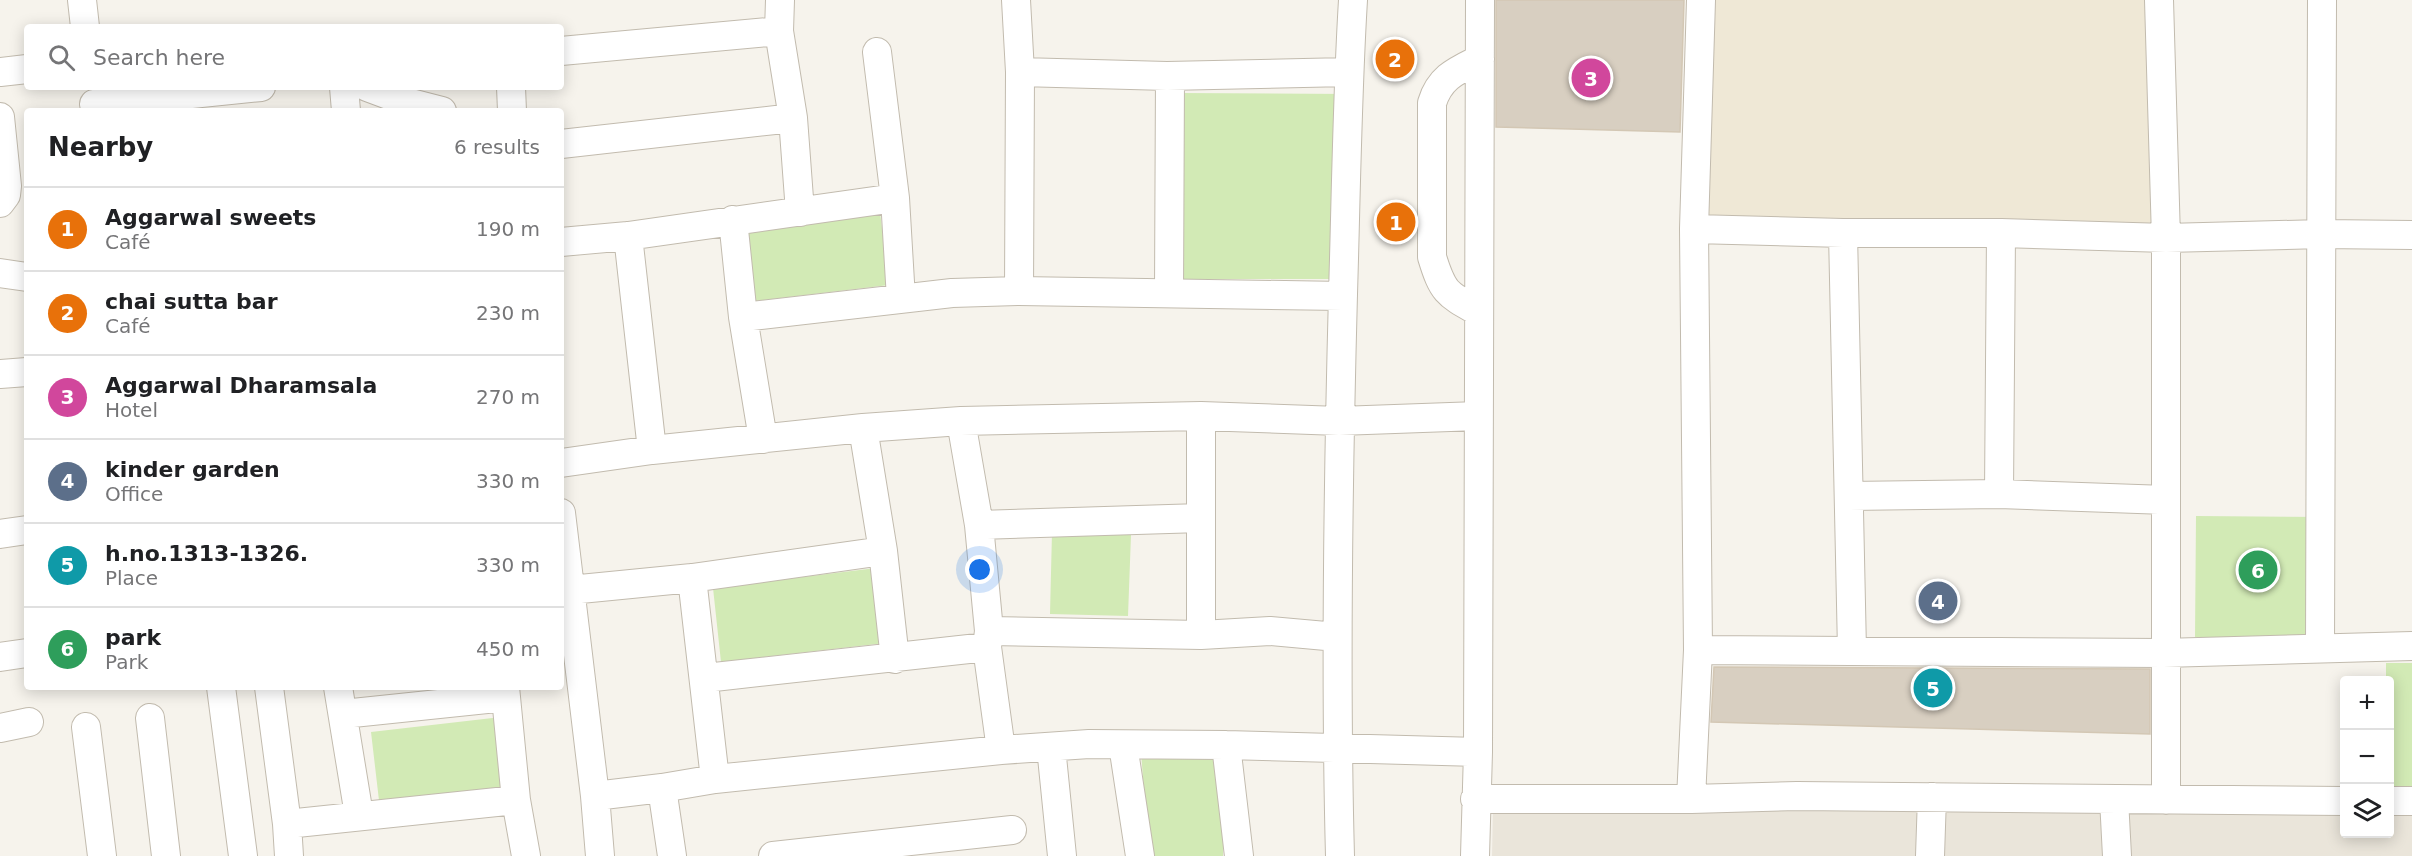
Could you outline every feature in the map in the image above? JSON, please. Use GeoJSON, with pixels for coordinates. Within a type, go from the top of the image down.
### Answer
{"type":"FeatureCollection","features":[{"type":"Feature","properties":{"kind":"street"},"geometry":{"type":"LineString","coordinates":[[82,0],[85,24]]}},
{"type":"Feature","properties":{"kind":"street"},"geometry":{"type":"LineString","coordinates":[[780,0],[779,31],[793,118],[800,212]]}},
{"type":"Feature","properties":{"kind":"street"},"geometry":{"type":"LineString","coordinates":[[1016,0],[1020,72],[1019,291]]}},
{"type":"Feature","properties":{"kind":"street"},"geometry":{"type":"LineString","coordinates":[[1340,856],[1337,750],[1339,421],[1348,72],[1353,0]]}},
{"type":"Feature","properties":{"kind":"street"},"geometry":{"type":"LineString","coordinates":[[1475,856],[1478,752],[1480,0]]}},
{"type":"Feature","properties":{"kind":"street"},"geometry":{"type":"LineString","coordinates":[[1691,800],[1698,650],[1695,229],[1701,0]]}},
{"type":"Feature","properties":{"kind":"street"},"geometry":{"type":"LineString","coordinates":[[2159,0],[2166,238],[2166,800]]}},
{"type":"Feature","properties":{"kind":"street"},"geometry":{"type":"LineString","coordinates":[[2320,648],[2322,0]]}},
{"type":"Feature","properties":{"kind":"street"},"geometry":{"type":"LineString","coordinates":[[564,51],[779,31]]}},
{"type":"Feature","properties":{"kind":"street"},"geometry":{"type":"LineString","coordinates":[[877,52],[895,198],[901,299]]}},
{"type":"Feature","properties":{"kind":"street"},"geometry":{"type":"LineString","coordinates":[[1479,312],[1449,295],[1439,281],[1432,257],[1432,103],[1436,90],[1445,79],[1480,59]]}},
{"type":"Feature","properties":{"kind":"street"},"geometry":{"type":"LineString","coordinates":[[0,72],[24,69]]}},
{"type":"Feature","properties":{"kind":"street"},"geometry":{"type":"LineString","coordinates":[[1020,72],[1170,76],[1348,72]]}},
{"type":"Feature","properties":{"kind":"street"},"geometry":{"type":"LineString","coordinates":[[1169,294],[1170,76]]}},
{"type":"Feature","properties":{"kind":"street"},"geometry":{"type":"LineString","coordinates":[[94,101],[225,90]]}},
{"type":"Feature","properties":{"kind":"street"},"geometry":{"type":"LineString","coordinates":[[344,90],[346,108]]}},
{"type":"Feature","properties":{"kind":"street"},"geometry":{"type":"LineString","coordinates":[[373,90],[408,107]]}},
{"type":"Feature","properties":{"kind":"street"},"geometry":{"type":"LineString","coordinates":[[511,90],[512,108]]}},
{"type":"Feature","properties":{"kind":"street"},"geometry":{"type":"LineString","coordinates":[[0,117],[8,186],[6,195],[0,203]]}},
{"type":"Feature","properties":{"kind":"street"},"geometry":{"type":"LineString","coordinates":[[564,144],[793,118]]}},
{"type":"Feature","properties":{"kind":"street"},"geometry":{"type":"LineString","coordinates":[[564,242],[628,236],[895,198]]}},
{"type":"Feature","properties":{"kind":"street"},"geometry":{"type":"LineString","coordinates":[[733,220],[742,317],[762,439]]}},
{"type":"Feature","properties":{"kind":"street"},"geometry":{"type":"LineString","coordinates":[[1695,229],[1844,233],[2001,233],[2166,238],[2322,234],[2412,235]]}},
{"type":"Feature","properties":{"kind":"street"},"geometry":{"type":"LineString","coordinates":[[1844,233],[1852,650]]}},
{"type":"Feature","properties":{"kind":"street"},"geometry":{"type":"LineString","coordinates":[[1999,494],[2001,233]]}},
{"type":"Feature","properties":{"kind":"street"},"geometry":{"type":"LineString","coordinates":[[628,236],[652,450]]}},
{"type":"Feature","properties":{"kind":"street"},"geometry":{"type":"LineString","coordinates":[[0,273],[24,277]]}},
{"type":"Feature","properties":{"kind":"street"},"geometry":{"type":"LineString","coordinates":[[742,317],[952,293],[1019,291],[1343,296]]}},
{"type":"Feature","properties":{"kind":"street"},"geometry":{"type":"LineString","coordinates":[[0,374],[24,372]]}},
{"type":"Feature","properties":{"kind":"street"},"geometry":{"type":"LineString","coordinates":[[564,463],[652,450],[863,428],[961,421],[1202,416],[1339,421],[1478,416]]}},
{"type":"Feature","properties":{"kind":"street"},"geometry":{"type":"LineString","coordinates":[[1201,635],[1202,416]]}},
{"type":"Feature","properties":{"kind":"street"},"geometry":{"type":"LineString","coordinates":[[961,421],[979,525],[988,639],[1001,750]]}},
{"type":"Feature","properties":{"kind":"street"},"geometry":{"type":"LineString","coordinates":[[863,428],[883,551],[895,659]]}},
{"type":"Feature","properties":{"kind":"street"},"geometry":{"type":"LineString","coordinates":[[1849,496],[1999,494],[2166,500]]}},
{"type":"Feature","properties":{"kind":"street"},"geometry":{"type":"LineString","coordinates":[[979,525],[1201,518]]}},
{"type":"Feature","properties":{"kind":"street"},"geometry":{"type":"LineString","coordinates":[[0,534],[24,530]]}},
{"type":"Feature","properties":{"kind":"street"},"geometry":{"type":"LineString","coordinates":[[570,590],[692,578],[883,551]]}},
{"type":"Feature","properties":{"kind":"street"},"geometry":{"type":"LineString","coordinates":[[564,553],[596,796],[600,856]]}},
{"type":"Feature","properties":{"kind":"street"},"geometry":{"type":"LineString","coordinates":[[692,578],[715,778]]}},
{"type":"Feature","properties":{"kind":"street"},"geometry":{"type":"LineString","coordinates":[[705,678],[895,659],[988,639],[1201,635],[1270,631],[1337,637]]}},
{"type":"Feature","properties":{"kind":"street"},"geometry":{"type":"LineString","coordinates":[[1698,650],[2167,653],[2412,646]]}},
{"type":"Feature","properties":{"kind":"street"},"geometry":{"type":"LineString","coordinates":[[0,657],[24,653]]}},
{"type":"Feature","properties":{"kind":"street"},"geometry":{"type":"LineString","coordinates":[[221,690],[243,856]]}},
{"type":"Feature","properties":{"kind":"street"},"geometry":{"type":"LineString","coordinates":[[269,690],[289,856]]}},
{"type":"Feature","properties":{"kind":"street"},"geometry":{"type":"LineString","coordinates":[[359,815],[341,700],[506,692],[516,800],[526,856]]}},
{"type":"Feature","properties":{"kind":"street"},"geometry":{"type":"LineString","coordinates":[[150,718],[166,856]]}},
{"type":"Feature","properties":{"kind":"street"},"geometry":{"type":"LineString","coordinates":[[0,728],[29,722]]}},
{"type":"Feature","properties":{"kind":"street"},"geometry":{"type":"LineString","coordinates":[[86,727],[102,856]]}},
{"type":"Feature","properties":{"kind":"street"},"geometry":{"type":"LineString","coordinates":[[1123,745],[1140,856]]}},
{"type":"Feature","properties":{"kind":"street"},"geometry":{"type":"LineString","coordinates":[[596,796],[662,788],[715,778],[1051,747],[1226,745],[1337,750],[1478,752]]}},
{"type":"Feature","properties":{"kind":"street"},"geometry":{"type":"LineString","coordinates":[[1226,745],[1239,856]]}},
{"type":"Feature","properties":{"kind":"street"},"geometry":{"type":"LineString","coordinates":[[1051,747],[1062,856]]}},
{"type":"Feature","properties":{"kind":"street"},"geometry":{"type":"LineString","coordinates":[[662,788],[672,856]]}},
{"type":"Feature","properties":{"kind":"street"},"geometry":{"type":"LineString","coordinates":[[1475,800],[1691,800],[1797,796],[2340,801]]}},
{"type":"Feature","properties":{"kind":"street"},"geometry":{"type":"LineString","coordinates":[[1930,856],[1932,797]]}},
{"type":"Feature","properties":{"kind":"street"},"geometry":{"type":"LineString","coordinates":[[2114,799],[2117,856]]}},
{"type":"Feature","properties":{"kind":"street"},"geometry":{"type":"LineString","coordinates":[[287,824],[516,800]]}},
{"type":"Feature","properties":{"kind":"street"},"geometry":{"type":"LineString","coordinates":[[2394,801],[2412,801]]}},
{"type":"Feature","properties":{"kind":"street"},"geometry":{"type":"LineString","coordinates":[[773,856],[946,847],[1012,830]]}},
{"type":"Feature","properties":{"kind":"shaded area"},"geometry":{"type":"Polygon","coordinates":[[[1709,0],[2156,0],[2165,231],[1699,224],[1709,0]]]}},
{"type":"Feature","properties":{"kind":"shaded area"},"geometry":{"type":"Polygon","coordinates":[[[2340,805],[2340,838],[2394,838],[2394,806],[2412,806],[2412,856],[1492,856],[1493,807],[2340,805]]]}},
{"type":"Feature","properties":{"kind":"green space"},"geometry":{"type":"Polygon","coordinates":[[[1179,93],[1351,94],[1351,279],[1178,279],[1179,93]]]}},
{"type":"Feature","properties":{"kind":"green space"},"geometry":{"type":"Polygon","coordinates":[[[880,212],[889,285],[747,302],[738,230],[880,212]]]}},
{"type":"Feature","properties":{"kind":"green space"},"geometry":{"type":"Polygon","coordinates":[[[2196,516],[2327,517],[2326,638],[2195,637],[2196,516]]]}},
{"type":"Feature","properties":{"kind":"green space"},"geometry":{"type":"Polygon","coordinates":[[[1052,532],[1131,535],[1128,616],[1050,614],[1052,532]]]}},
{"type":"Feature","properties":{"kind":"green space"},"geometry":{"type":"Polygon","coordinates":[[[876,568],[885,643],[721,662],[713,588],[876,568]]]}},
{"type":"Feature","properties":{"kind":"green space"},"geometry":{"type":"Polygon","coordinates":[[[2386,663],[2412,663],[2412,797],[2394,797],[2394,676],[2386,676],[2386,663]]]}},
{"type":"Feature","properties":{"kind":"green space"},"geometry":{"type":"Polygon","coordinates":[[[511,716],[520,794],[380,809],[371,732],[511,716]]]}},
{"type":"Feature","properties":{"kind":"green space"},"geometry":{"type":"Polygon","coordinates":[[[1141,752],[1225,752],[1223,856],[1149,856],[1141,752]]]}},
{"type":"Feature","properties":{"kind":"building"},"geometry":{"type":"Polygon","coordinates":[[[1496,0],[1684,0],[1680,132],[1496,127],[1496,0]]]}},
{"type":"Feature","properties":{"kind":"building"},"geometry":{"type":"Polygon","coordinates":[[[1714,667],[2150,669],[2150,734],[1711,722],[1714,667]]]}},
{"type":"Feature","properties":{"kind":"place","name":"chai sutta bar"},"geometry":{"type":"Point","coordinates":[1395,59]}},
{"type":"Feature","properties":{"kind":"place","name":"Aggarwal Dharamsala"},"geometry":{"type":"Point","coordinates":[1591,78]}},
{"type":"Feature","properties":{"kind":"place","name":"Aggarwal sweets"},"geometry":{"type":"Point","coordinates":[1396,222]}},
{"type":"Feature","properties":{"kind":"place","name":"park"},"geometry":{"type":"Point","coordinates":[2258,570]}},
{"type":"Feature","properties":{"kind":"place","name":"kinder garden"},"geometry":{"type":"Point","coordinates":[1938,601]}},
{"type":"Feature","properties":{"kind":"place","name":"h.no.1313-1326."},"geometry":{"type":"Point","coordinates":[1933,688]}}]}
